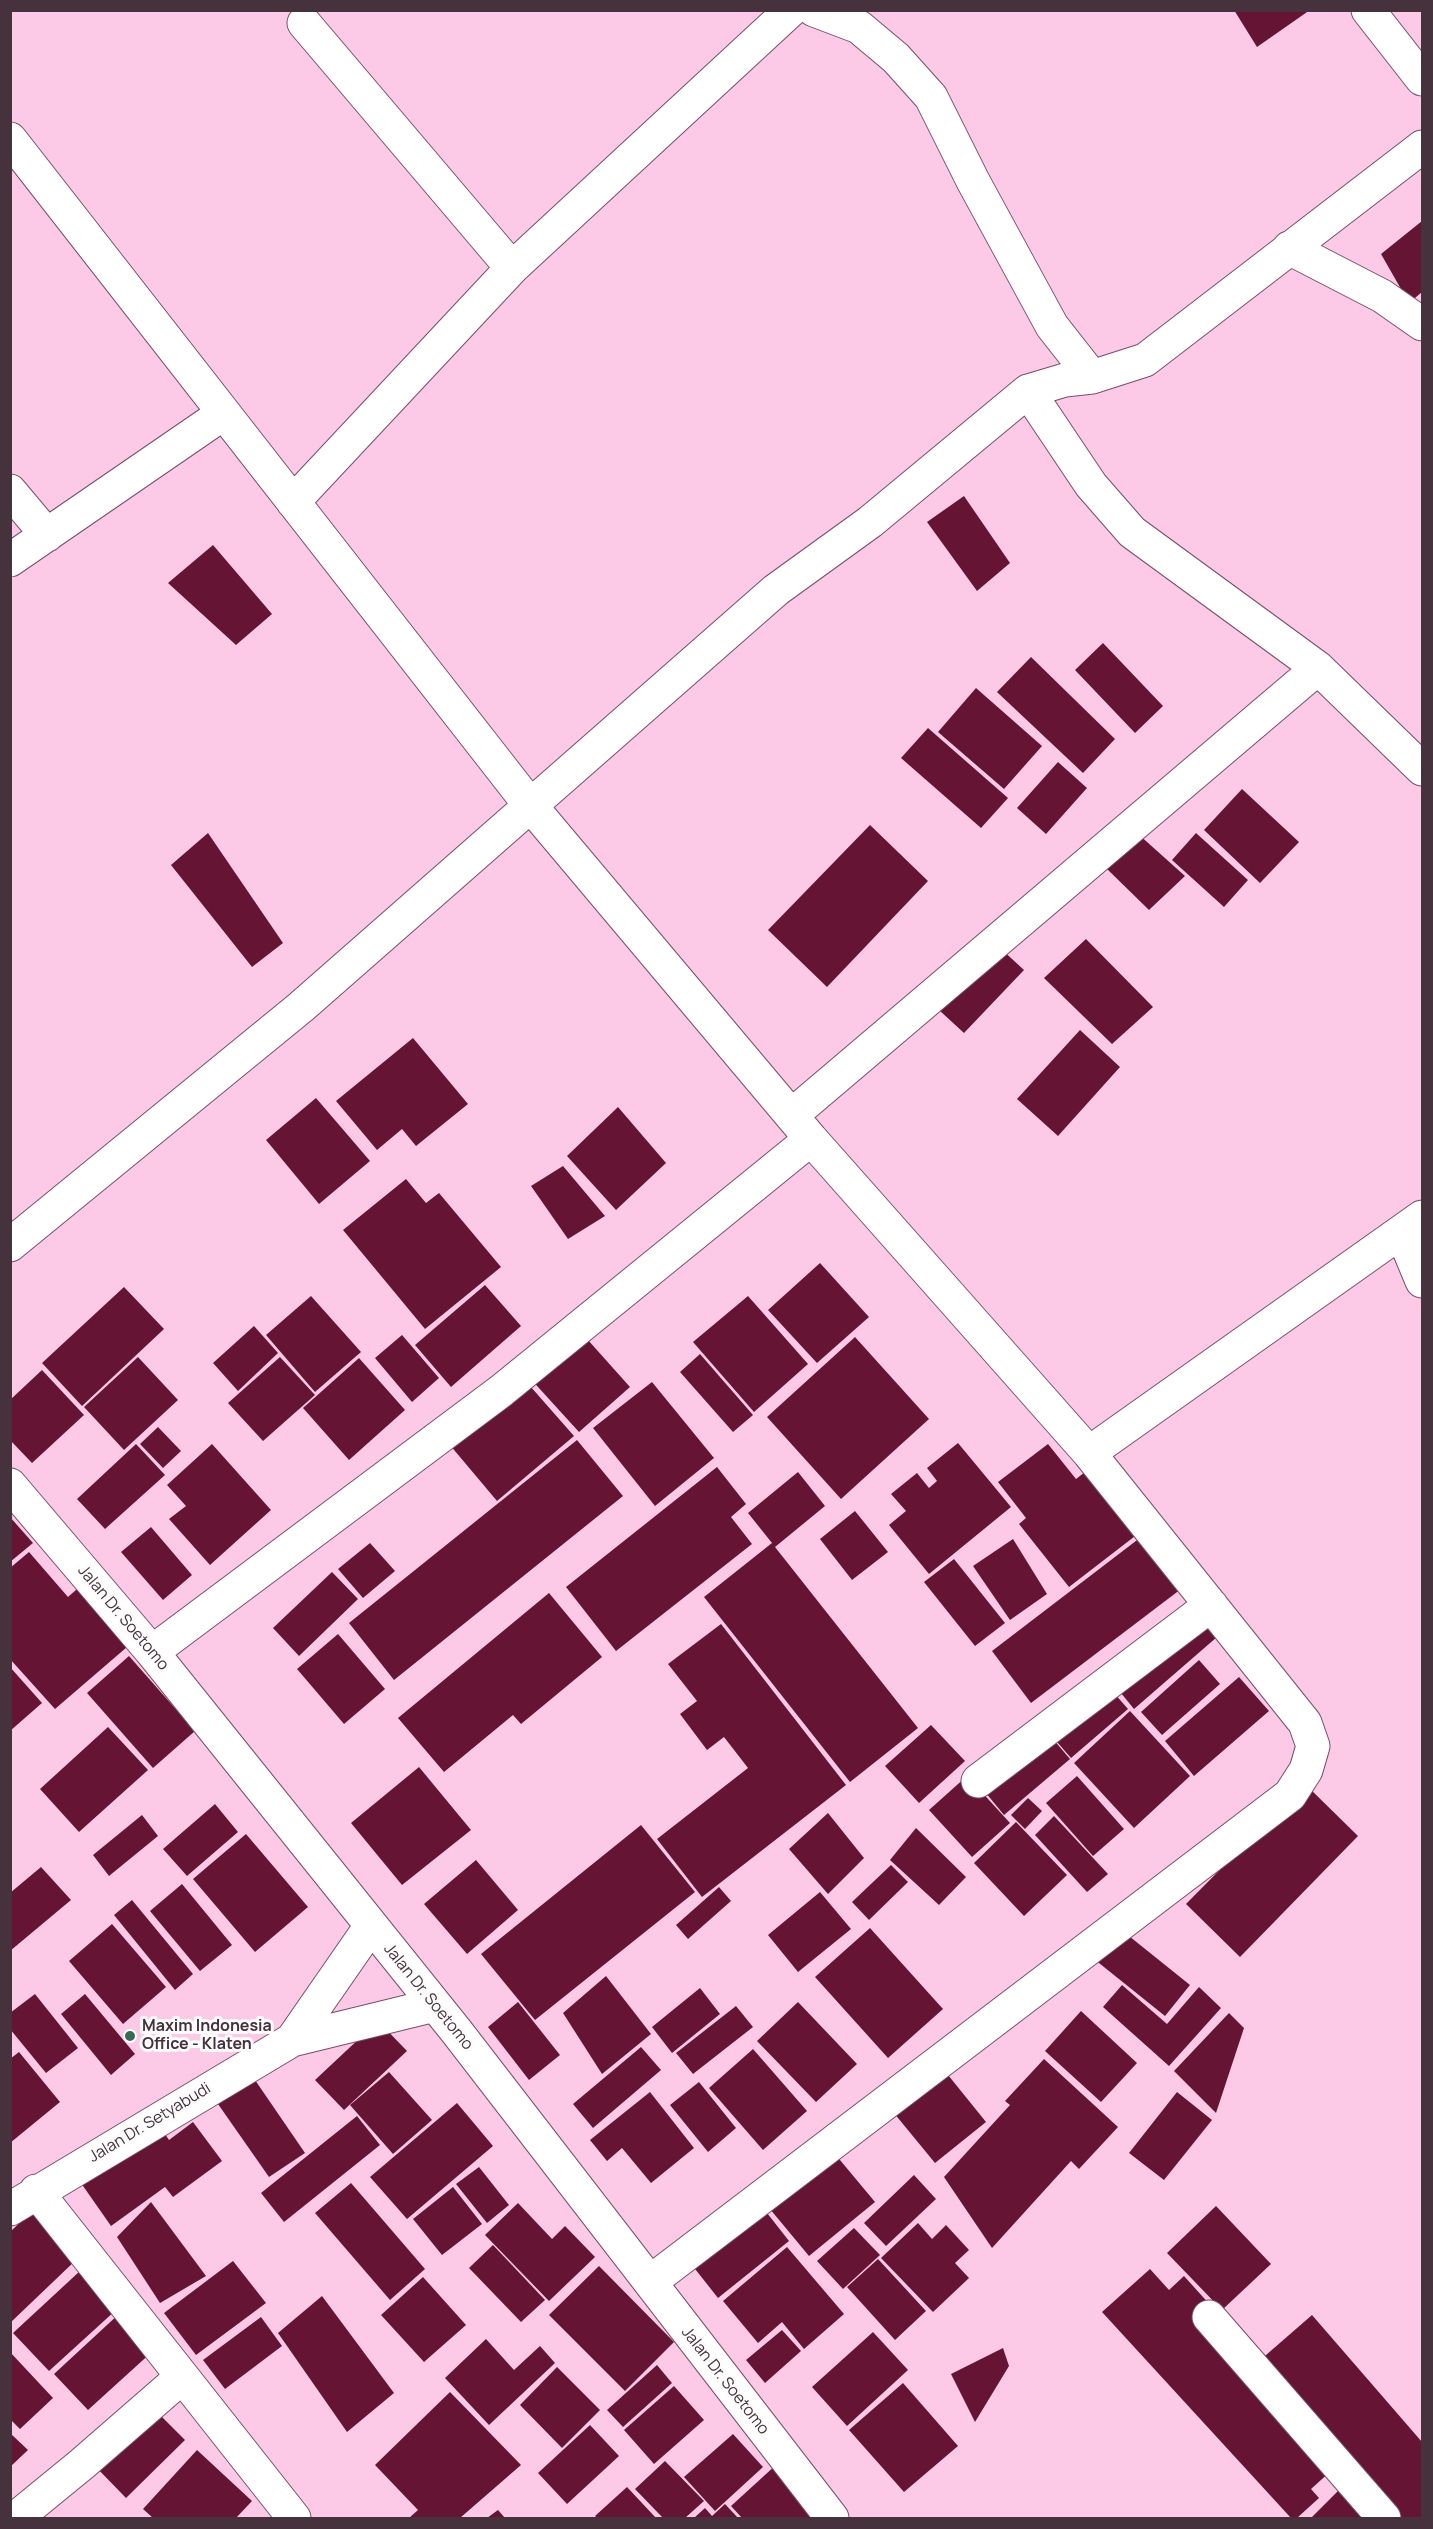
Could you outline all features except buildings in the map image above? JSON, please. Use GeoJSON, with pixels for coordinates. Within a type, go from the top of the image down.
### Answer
{"type":"FeatureCollection","features":[{"type":"Feature","properties":{"kind":"street"},"geometry":{"type":"LineString","coordinates":[[293,502],[512,268],[791,10]]}},
{"type":"Feature","properties":{"kind":"street"},"geometry":{"type":"LineString","coordinates":[[814,10],[859,27],[896,58],[931,97],[973,182],[1052,326],[1092,377]]}},
{"type":"Feature","properties":{"kind":"street"},"geometry":{"type":"LineString","coordinates":[[1368,10],[1422,79]]}},
{"type":"Feature","properties":{"kind":"street"},"geometry":{"type":"LineString","coordinates":[[307,15],[512,268]]}},
{"type":"Feature","properties":{"kind":"street"},"geometry":{"type":"LineString","coordinates":[[10,139],[530,805],[801,1127],[1089,1453],[1305,1723],[1313,1746],[1306,1770],[1290,1795],[650,2282]]}},
{"type":"Feature","properties":{"kind":"street"},"geometry":{"type":"LineString","coordinates":[[10,1245],[301,1007],[776,590],[870,522],[1028,392],[1065,380],[1092,377],[1145,360],[1422,147]]}},
{"type":"Feature","properties":{"kind":"street"},"geometry":{"type":"LineString","coordinates":[[1289,248],[1382,296],[1422,324]]}},
{"type":"Feature","properties":{"kind":"street"},"geometry":{"type":"LineString","coordinates":[[1028,392],[1091,485],[1132,532],[1318,668],[1422,769]]}},
{"type":"Feature","properties":{"kind":"street"},"geometry":{"type":"LineString","coordinates":[[10,560],[224,413]]}},
{"type":"Feature","properties":{"kind":"street"},"geometry":{"type":"LineString","coordinates":[[10,490],[47,535]]}},
{"type":"Feature","properties":{"kind":"street"},"geometry":{"type":"LineString","coordinates":[[152,1652],[501,1391],[1318,668]]}},
{"type":"Feature","properties":{"kind":"street"},"geometry":{"type":"LineString","coordinates":[[1089,1453],[1412,1225],[1422,1281]]}},
{"type":"Feature","properties":{"kind":"street","name":"Jalan Dr. Soetomo"},"geometry":{"type":"LineString","coordinates":[[10,1485],[152,1652],[435,2005],[832,2518]]}},
{"type":"Feature","properties":{"kind":"street"},"geometry":{"type":"LineString","coordinates":[[978,1781],[1211,1605]]}},
{"type":"Feature","properties":{"kind":"street","name":"Jalan Dr. Setyabudi"},"geometry":{"type":"LineString","coordinates":[[292,2040],[371,1926]]}},
{"type":"Feature","properties":{"kind":"street","name":"Jalan Dr. Setyabudi"},"geometry":{"type":"LineString","coordinates":[[23,2200],[292,2040],[435,2005]]}},
{"type":"Feature","properties":{"kind":"street"},"geometry":{"type":"LineString","coordinates":[[23,2200],[182,2377],[294,2518]]}},
{"type":"Feature","properties":{"kind":"street"},"geometry":{"type":"LineString","coordinates":[[1209,2317],[1384,2518]]}},
{"type":"Feature","properties":{"kind":"street"},"geometry":{"type":"LineString","coordinates":[[15,2518],[82,2464],[182,2377]]}},
{"type":"Feature","properties":{"kind":"place","name":"Maxim Indonesia Office - Klaten"},"geometry":{"type":"Point","coordinates":[130,2036]}}]}
